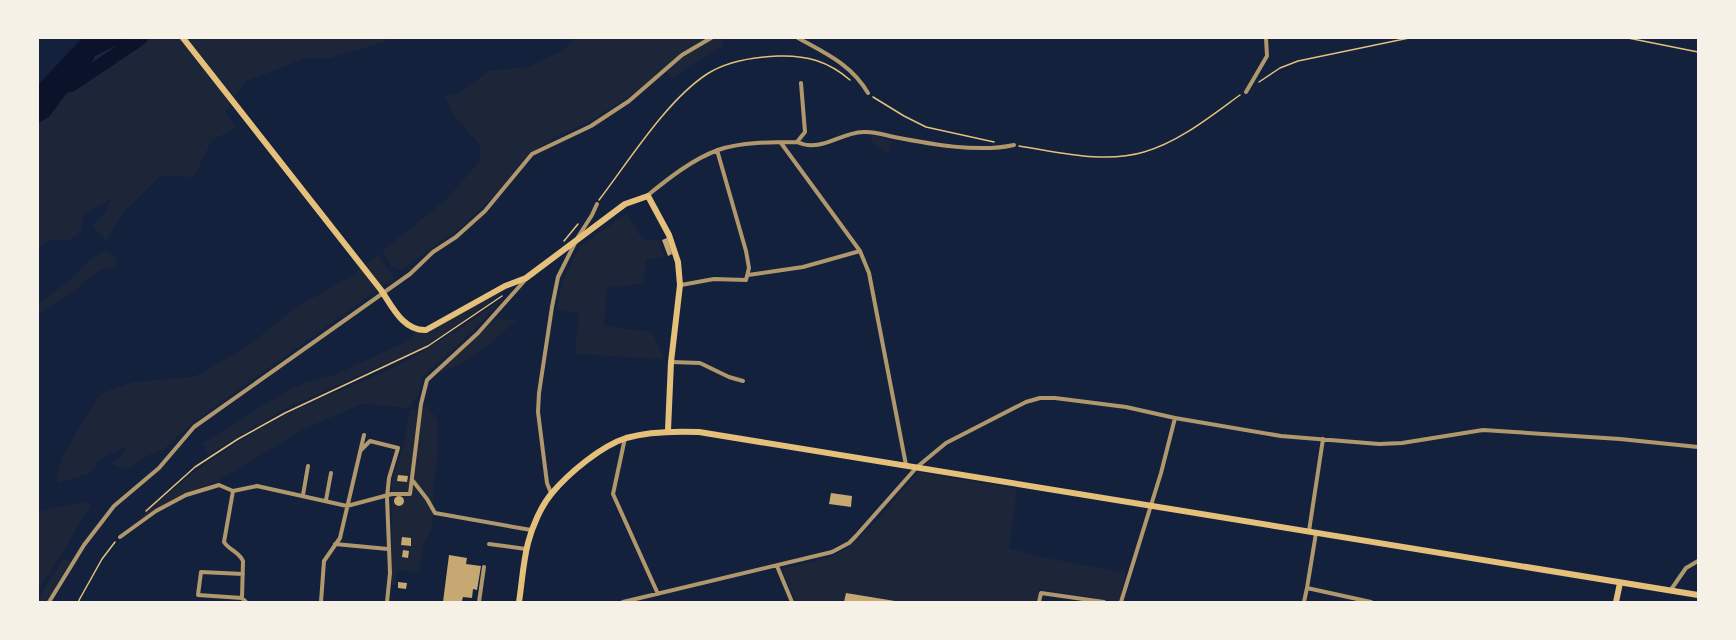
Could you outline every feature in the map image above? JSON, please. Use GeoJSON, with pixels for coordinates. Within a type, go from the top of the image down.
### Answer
{"type":"FeatureCollection","features":[{"type":"Feature","properties":{"kind":"main road"},"geometry":{"type":"LineString","coordinates":[[183,38],[401,319],[410,327],[426,330],[505,286],[526,278],[625,204],[648,196],[669,235],[678,262],[680,285],[671,362],[668,430]]}},
{"type":"Feature","properties":{"kind":"main road"},"geometry":{"type":"LineString","coordinates":[[519,603],[532,531],[551,494],[585,462],[604,449],[625,438],[668,430],[699,432],[906,465],[1698,596]]}},
{"type":"Feature","properties":{"kind":"main road"},"geometry":{"type":"LineString","coordinates":[[1616,603],[1620,583]]}},
{"type":"Feature","properties":{"kind":"street"},"geometry":{"type":"LineString","coordinates":[[49,603],[84,545],[114,506],[159,468],[194,427],[381,291],[410,274],[433,252],[456,237],[485,211],[532,154],[600,120],[629,101],[682,55],[711,38]]}},
{"type":"Feature","properties":{"kind":"street"},"geometry":{"type":"LineString","coordinates":[[798,38],[828,52],[861,81],[867,93]]}},
{"type":"Feature","properties":{"kind":"street"},"geometry":{"type":"LineString","coordinates":[[1246,92],[1267,56],[1266,38]]}},
{"type":"Feature","properties":{"kind":"street"},"geometry":{"type":"LineString","coordinates":[[796,142],[805,132],[801,83]]}},
{"type":"Feature","properties":{"kind":"street"},"geometry":{"type":"LineString","coordinates":[[648,196],[670,177],[717,150],[731,147],[781,142],[815,146],[860,132],[964,147],[1002,148],[1014,145]]}},
{"type":"Feature","properties":{"kind":"street"},"geometry":{"type":"LineString","coordinates":[[781,142],[860,251],[869,273],[906,465]]}},
{"type":"Feature","properties":{"kind":"street"},"geometry":{"type":"LineString","coordinates":[[680,285],[714,279],[747,280],[749,268],[746,251],[717,150]]}},
{"type":"Feature","properties":{"kind":"street"},"geometry":{"type":"LineString","coordinates":[[551,494],[547,483],[538,412],[552,307],[558,277],[597,204]]}},
{"type":"Feature","properties":{"kind":"street"},"geometry":{"type":"LineString","coordinates":[[748,274],[803,267],[860,251]]}},
{"type":"Feature","properties":{"kind":"street"},"geometry":{"type":"LineString","coordinates":[[120,537],[186,495],[219,485],[233,490],[257,486],[347,506],[392,494],[410,494],[421,404],[427,380],[478,333],[526,278]]}},
{"type":"Feature","properties":{"kind":"street"},"geometry":{"type":"LineString","coordinates":[[671,362],[700,363],[743,381]]}},
{"type":"Feature","properties":{"kind":"street"},"geometry":{"type":"LineString","coordinates":[[623,603],[832,552],[849,543],[917,467],[946,443],[1026,402],[1040,398],[1126,407],[1175,418],[1281,436],[1379,444],[1402,443],[1483,430],[1620,439],[1698,447]]}},
{"type":"Feature","properties":{"kind":"street"},"geometry":{"type":"LineString","coordinates":[[1121,603],[1175,418]]}},
{"type":"Feature","properties":{"kind":"street"},"geometry":{"type":"LineString","coordinates":[[321,603],[324,561],[342,531],[364,435]]}},
{"type":"Feature","properties":{"kind":"street"},"geometry":{"type":"LineString","coordinates":[[625,438],[613,495],[658,594]]}},
{"type":"Feature","properties":{"kind":"street"},"geometry":{"type":"LineString","coordinates":[[1304,603],[1323,439]]}},
{"type":"Feature","properties":{"kind":"street"},"geometry":{"type":"LineString","coordinates":[[361,450],[370,441],[398,448],[389,478],[387,497],[390,573],[387,603]]}},
{"type":"Feature","properties":{"kind":"street"},"geometry":{"type":"LineString","coordinates":[[303,495],[308,466]]}},
{"type":"Feature","properties":{"kind":"street"},"geometry":{"type":"LineString","coordinates":[[326,500],[331,473]]}},
{"type":"Feature","properties":{"kind":"street"},"geometry":{"type":"LineString","coordinates":[[413,481],[435,513],[532,531]]}},
{"type":"Feature","properties":{"kind":"street"},"geometry":{"type":"LineString","coordinates":[[233,490],[224,542],[226,547],[241,557],[242,598],[246,603]]}},
{"type":"Feature","properties":{"kind":"street"},"geometry":{"type":"LineString","coordinates":[[335,544],[388,549]]}},
{"type":"Feature","properties":{"kind":"street"},"geometry":{"type":"LineString","coordinates":[[489,544],[527,549]]}},
{"type":"Feature","properties":{"kind":"street"},"geometry":{"type":"LineString","coordinates":[[1670,591],[1686,568],[1698,561]]}},
{"type":"Feature","properties":{"kind":"street"},"geometry":{"type":"LineString","coordinates":[[777,566],[792,603]]}},
{"type":"Feature","properties":{"kind":"street"},"geometry":{"type":"LineString","coordinates":[[479,603],[484,567]]}},
{"type":"Feature","properties":{"kind":"street"},"geometry":{"type":"LineString","coordinates":[[242,598],[198,595],[201,572],[243,574]]}},
{"type":"Feature","properties":{"kind":"street"},"geometry":{"type":"LineString","coordinates":[[1307,588],[1371,603]]}},
{"type":"Feature","properties":{"kind":"street"},"geometry":{"type":"LineString","coordinates":[[1039,603],[1041,593],[1104,603]]}},
{"type":"Feature","properties":{"kind":"path"},"geometry":{"type":"LineString","coordinates":[[867,93],[926,127],[1014,145],[1096,157],[1128,155],[1144,152],[1174,139],[1280,68],[1298,61],[1409,38]]}},
{"type":"Feature","properties":{"kind":"path"},"geometry":{"type":"LineString","coordinates":[[1628,38],[1698,52]]}},
{"type":"Feature","properties":{"kind":"path"},"geometry":{"type":"LineString","coordinates":[[597,204],[675,103],[706,74],[755,57],[800,56],[831,66],[853,82]]}},
{"type":"Feature","properties":{"kind":"path"},"geometry":{"type":"LineString","coordinates":[[563,242],[583,219]]}},
{"type":"Feature","properties":{"kind":"path"},"geometry":{"type":"LineString","coordinates":[[141,515],[195,468],[238,440],[285,413],[428,346],[508,292]]}},
{"type":"Feature","properties":{"kind":"path"},"geometry":{"type":"LineString","coordinates":[[78,603],[102,559],[120,537]]}},
{"type":"Feature","properties":{"kind":"shaded area"},"geometry":{"type":"Polygon","coordinates":[[[82,38],[150,38],[113,47],[95,56],[84,78],[65,95],[49,117],[38,123],[38,85],[82,38]]]}},
{"type":"Feature","properties":{"kind":"shaded area"},"geometry":{"type":"Polygon","coordinates":[[[150,38],[389,38],[384,42],[329,58],[306,58],[246,81],[225,112],[236,128],[212,140],[194,177],[160,176],[125,211],[105,243],[103,236],[96,231],[93,225],[102,217],[111,199],[83,215],[82,230],[69,241],[50,240],[38,249],[38,123],[49,117],[65,95],[84,78],[95,56],[113,47],[150,38]]]}},
{"type":"Feature","properties":{"kind":"shaded area"},"geometry":{"type":"Polygon","coordinates":[[[575,38],[722,38],[723,46],[672,79],[664,69],[636,92],[590,121],[554,138],[526,157],[498,191],[463,226],[401,270],[392,267],[382,251],[446,200],[479,162],[480,145],[455,117],[445,96],[458,94],[489,71],[528,67],[565,49],[575,38]]]}},
{"type":"Feature","properties":{"kind":"shaded area"},"geometry":{"type":"Polygon","coordinates":[[[872,135],[891,141],[889,155],[871,142],[872,135]]]}},
{"type":"Feature","properties":{"kind":"shaded area"},"geometry":{"type":"Polygon","coordinates":[[[626,214],[643,240],[658,240],[665,257],[646,260],[644,283],[607,288],[604,326],[652,332],[664,359],[575,354],[579,314],[557,309],[563,279],[579,247],[626,214]]]}},
{"type":"Feature","properties":{"kind":"shaded area"},"geometry":{"type":"Polygon","coordinates":[[[104,251],[114,255],[118,267],[99,270],[72,293],[38,314],[38,303],[72,279],[89,260],[104,251]]]}},
{"type":"Feature","properties":{"kind":"shaded area"},"geometry":{"type":"Polygon","coordinates":[[[378,255],[394,278],[192,423],[163,450],[143,457],[131,468],[111,464],[122,455],[126,446],[99,460],[88,474],[59,483],[56,477],[63,455],[100,394],[134,382],[194,377],[248,346],[295,308],[351,276],[378,255]]]}},
{"type":"Feature","properties":{"kind":"shaded area"},"geometry":{"type":"Polygon","coordinates":[[[513,286],[428,345],[284,409],[208,455],[203,443],[288,390],[334,375],[406,342],[413,337],[415,331],[427,331],[513,286]]]}},
{"type":"Feature","properties":{"kind":"shaded area"},"geometry":{"type":"Polygon","coordinates":[[[505,297],[471,333],[422,377],[418,396],[408,408],[362,404],[306,428],[218,481],[186,493],[138,520],[189,476],[245,437],[301,407],[410,359],[505,297]]]}},
{"type":"Feature","properties":{"kind":"shaded area"},"geometry":{"type":"Polygon","coordinates":[[[495,319],[517,320],[471,357],[440,371],[495,319]]]}},
{"type":"Feature","properties":{"kind":"shaded area"},"geometry":{"type":"Polygon","coordinates":[[[427,406],[438,420],[432,527],[423,547],[420,568],[416,572],[396,570],[396,585],[392,585],[392,481],[403,447],[410,411],[427,406]]]}},
{"type":"Feature","properties":{"kind":"shaded area"},"geometry":{"type":"Polygon","coordinates":[[[918,472],[1017,489],[1009,548],[1036,556],[1126,573],[1119,602],[1039,589],[1037,602],[796,602],[782,569],[814,562],[844,550],[867,531],[918,472]]]}},
{"type":"Feature","properties":{"kind":"shaded area"},"geometry":{"type":"Polygon","coordinates":[[[88,501],[90,506],[38,589],[38,512],[88,501]]]}},
{"type":"Feature","properties":{"kind":"shaded area"},"geometry":{"type":"Polygon","coordinates":[[[64,558],[71,561],[47,601],[38,602],[38,599],[64,558]]]}},
{"type":"Feature","properties":{"kind":"building"},"geometry":{"type":"Polygon","coordinates":[[[667,238],[672,254],[668,256],[662,240],[667,238]]]}},
{"type":"Feature","properties":{"kind":"building"},"geometry":{"type":"Polygon","coordinates":[[[398,475],[408,476],[407,482],[397,481],[398,475]]]}},
{"type":"Feature","properties":{"kind":"building"},"geometry":{"type":"Polygon","coordinates":[[[831,493],[852,496],[851,507],[829,504],[831,493]]]}},
{"type":"Feature","properties":{"kind":"building"},"geometry":{"type":"Polygon","coordinates":[[[399,496],[403,497],[403,505],[399,506],[395,505],[394,501],[395,497],[399,496]]]}},
{"type":"Feature","properties":{"kind":"building"},"geometry":{"type":"Polygon","coordinates":[[[402,537],[411,538],[411,546],[401,545],[402,537]]]}},
{"type":"Feature","properties":{"kind":"building"},"geometry":{"type":"Polygon","coordinates":[[[403,550],[409,551],[408,558],[402,557],[403,550]]]}},
{"type":"Feature","properties":{"kind":"building"},"geometry":{"type":"Polygon","coordinates":[[[449,555],[467,558],[466,564],[481,566],[477,590],[473,589],[472,598],[463,597],[462,601],[443,602],[449,555]]]}},
{"type":"Feature","properties":{"kind":"building"},"geometry":{"type":"Polygon","coordinates":[[[398,582],[407,583],[406,589],[398,588],[398,582]]]}},
{"type":"Feature","properties":{"kind":"building"},"geometry":{"type":"Polygon","coordinates":[[[846,593],[895,601],[895,602],[844,602],[846,593]]]}},
{"type":"Feature","properties":{"kind":"waterway"},"geometry":{"type":"LineString","coordinates":[[71,85],[141,38]]}}]}
